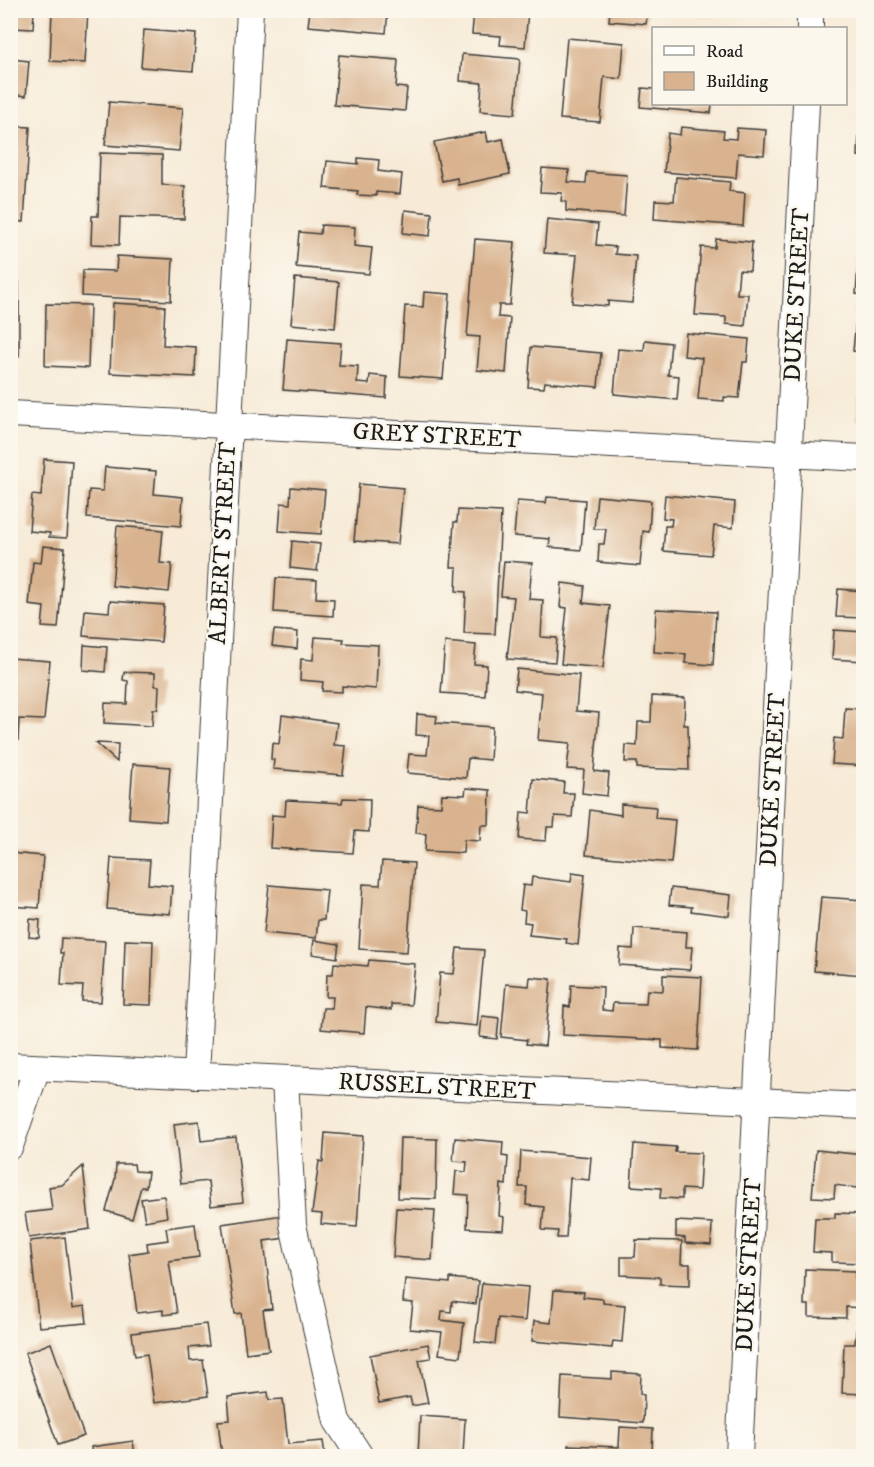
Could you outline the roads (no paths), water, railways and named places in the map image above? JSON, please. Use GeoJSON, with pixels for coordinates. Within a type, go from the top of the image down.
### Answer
{"type":"FeatureCollection","features":[{"type":"Feature","properties":{"kind":"street","name":"ALBERT STREET"},"geometry":{"type":"LineString","coordinates":[[196,1075],[250,10]]}},
{"type":"Feature","properties":{"kind":"street"},"geometry":{"type":"LineString","coordinates":[[810,10],[810,27]]}},
{"type":"Feature","properties":{"kind":"street","name":"DUKE STREET"},"geometry":{"type":"LineString","coordinates":[[739,1456],[806,105]]}},
{"type":"Feature","properties":{"kind":"street","name":"GREY STREET"},"geometry":{"type":"LineString","coordinates":[[10,414],[864,458]]}},
{"type":"Feature","properties":{"kind":"street","name":"RUSSEL STREET"},"geometry":{"type":"LineString","coordinates":[[10,1066],[864,1106]]}},
{"type":"Feature","properties":{"kind":"street"},"geometry":{"type":"LineString","coordinates":[[10,1146],[37,1068]]}},
{"type":"Feature","properties":{"kind":"street"},"geometry":{"type":"LineString","coordinates":[[285,1080],[293,1225],[337,1421],[360,1456]]}}]}
